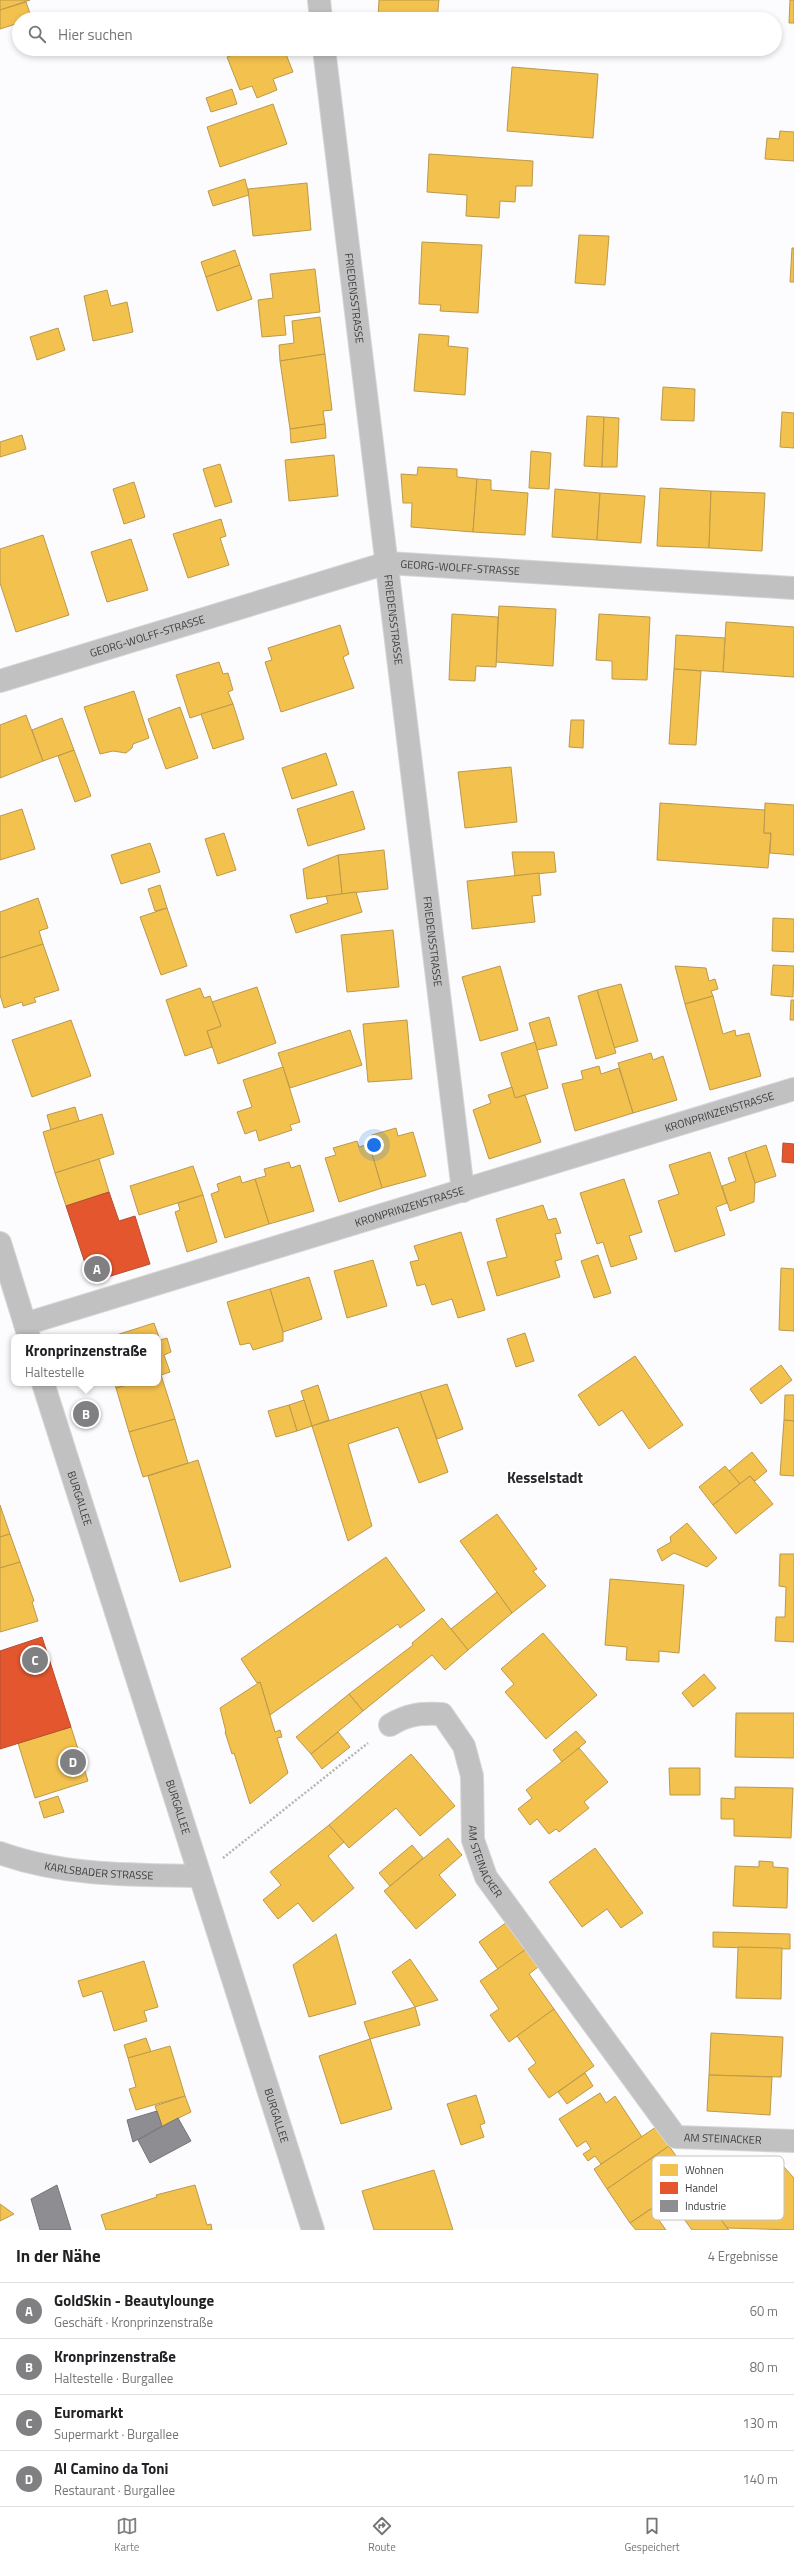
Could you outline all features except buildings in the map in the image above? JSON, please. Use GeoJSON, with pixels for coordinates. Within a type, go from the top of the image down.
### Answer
{"type":"FeatureCollection","features":[{"type":"Feature","properties":{"kind":"street"},"geometry":{"type":"LineString","coordinates":[[320,0],[321,12]]}},
{"type":"Feature","properties":{"kind":"street","name":"FRIEDENSSTRASSE"},"geometry":{"type":"LineString","coordinates":[[325,56],[463,1190]]}},
{"type":"Feature","properties":{"kind":"street","name":"GEORG-WOLFF-STRASSE"},"geometry":{"type":"LineString","coordinates":[[0,681],[387,563],[794,588]]}},
{"type":"Feature","properties":{"kind":"street","name":"KRONPRINZENSTRASSE"},"geometry":{"type":"LineString","coordinates":[[27,1331],[463,1190],[794,1089]]}},
{"type":"Feature","properties":{"kind":"street"},"geometry":{"type":"LineString","coordinates":[[0,1243],[27,1331]]}},
{"type":"Feature","properties":{"kind":"street","name":"BURGALLEE"},"geometry":{"type":"LineString","coordinates":[[44,1386],[313,2230]]}},
{"type":"Feature","properties":{"kind":"street","name":"AM STEINACKER"},"geometry":{"type":"LineString","coordinates":[[390,1725],[403,1717],[419,1713],[442,1714],[464,1746],[472,1776],[473,1840],[486,1876],[676,2137],[794,2141]]}},
{"type":"Feature","properties":{"kind":"street","name":"KARLSBADER STRASSE"},"geometry":{"type":"LineString","coordinates":[[0,1853],[43,1866],[70,1870],[118,1875],[200,1876]]}},
{"type":"Feature","properties":{"kind":"path"},"geometry":{"type":"LineString","coordinates":[[200,1876],[390,1725]]}},
{"type":"Feature","properties":{"kind":"place","name":"GoldSkin - Beautylounge"},"geometry":{"type":"Point","coordinates":[97,1269]}},
{"type":"Feature","properties":{"kind":"place","name":"Kronprinzenstraße"},"geometry":{"type":"Point","coordinates":[86,1414]}},
{"type":"Feature","properties":{"kind":"place","name":"Euromarkt"},"geometry":{"type":"Point","coordinates":[35,1660]}},
{"type":"Feature","properties":{"kind":"place","name":"Al Camino da Toni"},"geometry":{"type":"Point","coordinates":[73,1762]}},
{"type":"Feature","properties":{"kind":"district","name":"Kesselstadt"},"geometry":{"type":"Point","coordinates":[545,1478]}}]}
